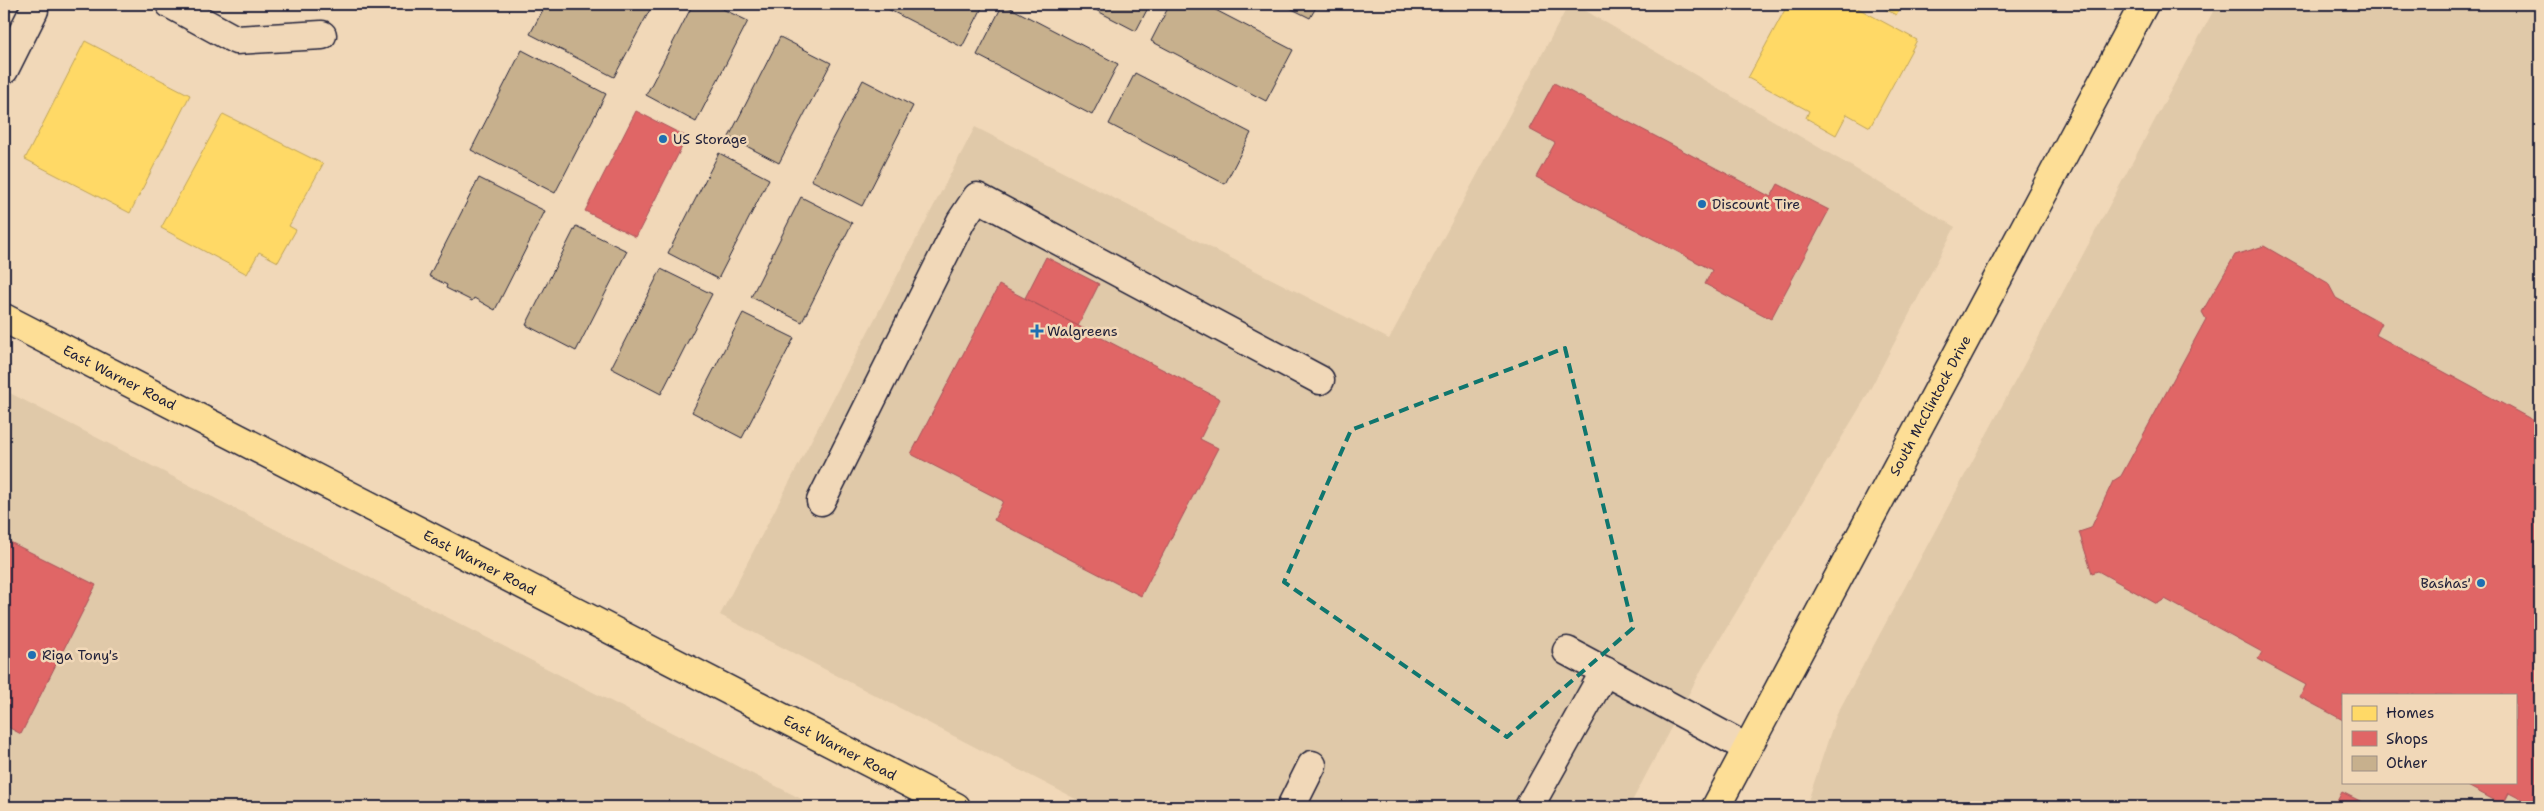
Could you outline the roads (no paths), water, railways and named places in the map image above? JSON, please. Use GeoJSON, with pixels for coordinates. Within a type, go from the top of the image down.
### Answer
{"type":"FeatureCollection","features":[{"type":"Feature","properties":{"kind":"main road","name":"South McClintock Drive"},"geometry":{"type":"LineString","coordinates":[[1716,807],[2144,4]]}},
{"type":"Feature","properties":{"kind":"main road","name":"East Warner Road"},"geometry":{"type":"LineString","coordinates":[[4,318],[956,807]]}},
{"type":"Feature","properties":{"kind":"street"},"geometry":{"type":"LineString","coordinates":[[4,70],[34,10],[34,4]]}},
{"type":"Feature","properties":{"kind":"street"},"geometry":{"type":"LineString","coordinates":[[170,4],[236,40],[322,35]]}},
{"type":"Feature","properties":{"kind":"street"},"geometry":{"type":"LineString","coordinates":[[821,501],[961,221],[976,197],[1320,380]]}},
{"type":"Feature","properties":{"kind":"street"},"geometry":{"type":"LineString","coordinates":[[1567,651],[1747,748]]}},
{"type":"Feature","properties":{"kind":"street"},"geometry":{"type":"LineString","coordinates":[[1529,807],[1605,671]]}},
{"type":"Feature","properties":{"kind":"street"},"geometry":{"type":"LineString","coordinates":[[1294,806],[1312,765]]}},
{"type":"Feature","properties":{"kind":"place","name":"US Storage"},"geometry":{"type":"Point","coordinates":[663,139]}},
{"type":"Feature","properties":{"kind":"place","name":"Discount Tire"},"geometry":{"type":"Point","coordinates":[1702,204]}},
{"type":"Feature","properties":{"kind":"place","name":"Walgreens"},"geometry":{"type":"Point","coordinates":[1037,331]}},
{"type":"Feature","properties":{"kind":"place","name":"Bashas'"},"geometry":{"type":"Point","coordinates":[2481,583]}},
{"type":"Feature","properties":{"kind":"place","name":"Riga Tony's"},"geometry":{"type":"Point","coordinates":[32,655]}}]}
